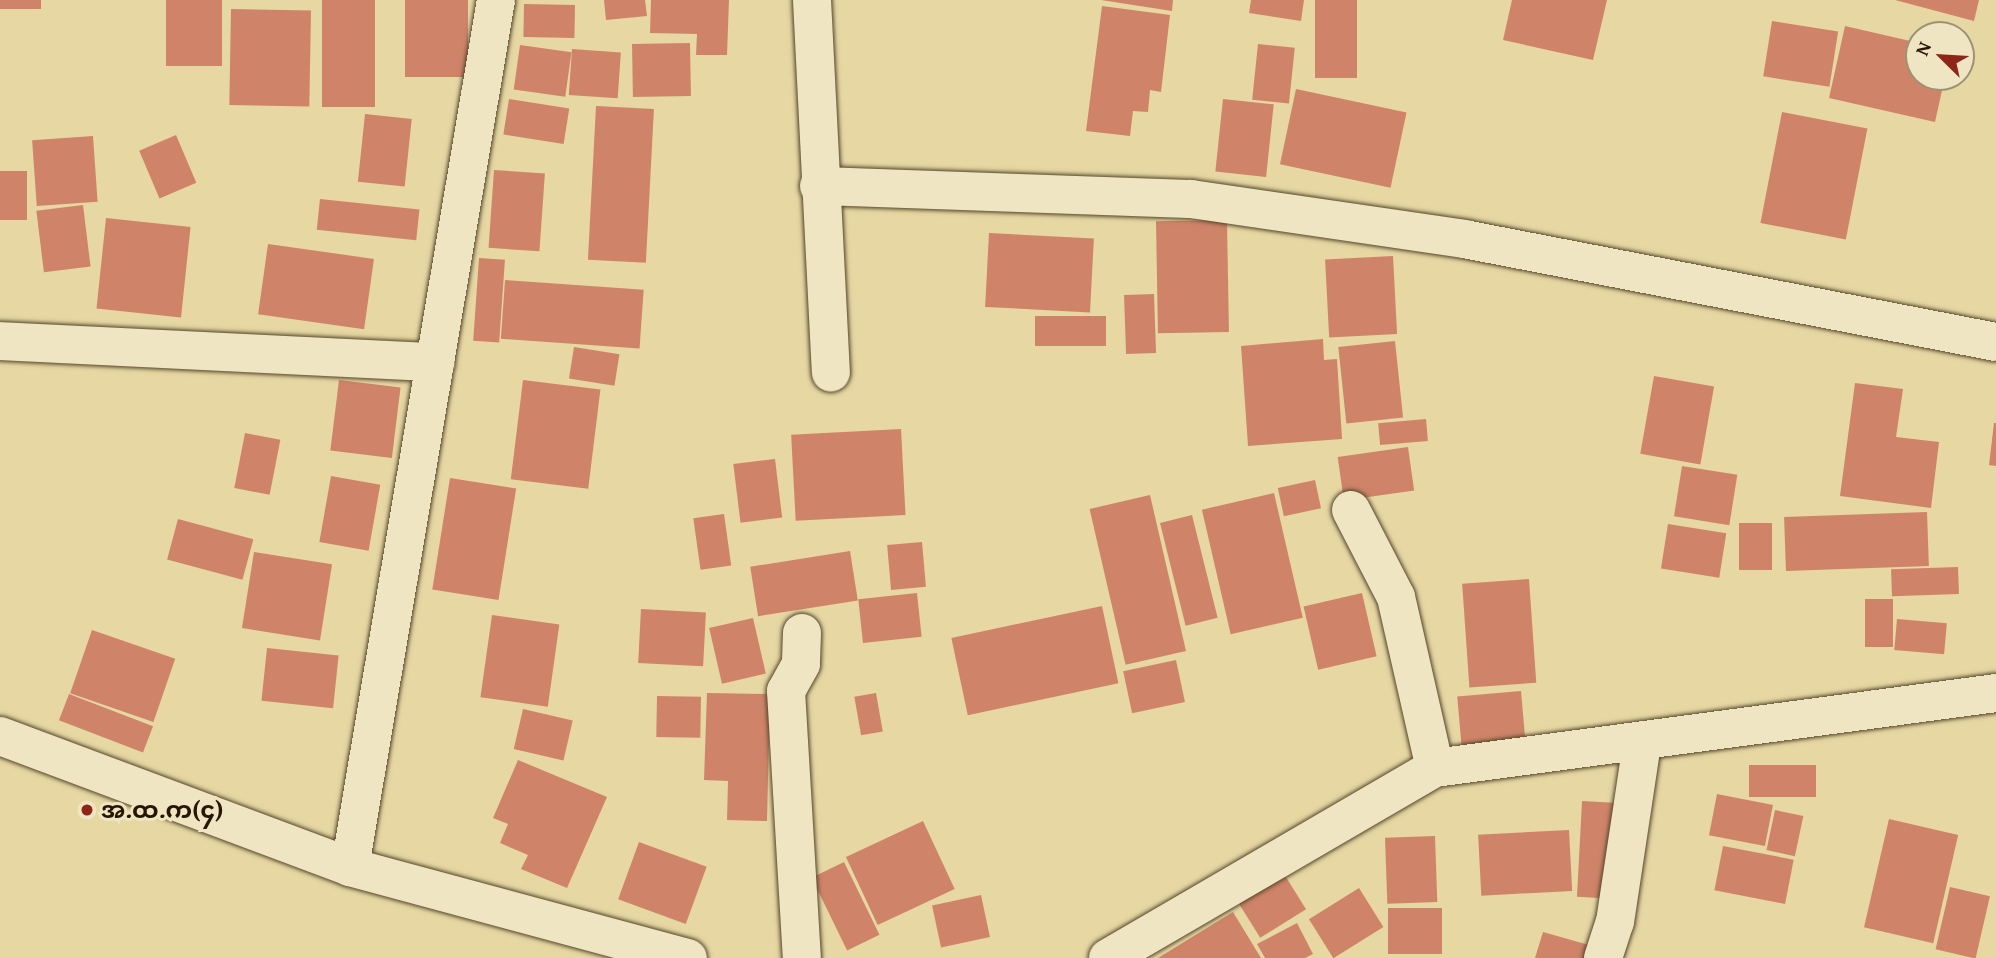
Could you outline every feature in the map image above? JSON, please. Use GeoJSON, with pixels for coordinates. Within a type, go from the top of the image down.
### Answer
{"type":"FeatureCollection","features":[{"type":"Feature","properties":{"kind":"street"},"geometry":{"type":"LineString","coordinates":[[350,867],[496,0]]}},
{"type":"Feature","properties":{"kind":"street"},"geometry":{"type":"LineString","coordinates":[[812,0],[819,186],[831,373]]}},
{"type":"Feature","properties":{"kind":"street"},"geometry":{"type":"LineString","coordinates":[[819,186],[1191,199],[1464,239],[1996,342]]}},
{"type":"Feature","properties":{"kind":"street"},"geometry":{"type":"LineString","coordinates":[[0,341],[435,362]]}},
{"type":"Feature","properties":{"kind":"street"},"geometry":{"type":"LineString","coordinates":[[1351,510],[1396,597],[1435,768]]}},
{"type":"Feature","properties":{"kind":"street"},"geometry":{"type":"LineString","coordinates":[[802,633],[801,664],[786,691],[802,958]]}},
{"type":"Feature","properties":{"kind":"street"},"geometry":{"type":"LineString","coordinates":[[1108,958],[1435,768],[1642,744],[1996,693]]}},
{"type":"Feature","properties":{"kind":"street"},"geometry":{"type":"LineString","coordinates":[[0,736],[350,867],[688,958]]}},
{"type":"Feature","properties":{"kind":"street"},"geometry":{"type":"LineString","coordinates":[[1603,958],[1615,922],[1642,744]]}},
{"type":"Feature","properties":{"kind":"building"},"geometry":{"type":"Polygon","coordinates":[[[0,0],[41,0],[41,9],[0,9],[0,0]]]}},
{"type":"Feature","properties":{"kind":"building"},"geometry":{"type":"Polygon","coordinates":[[[166,0],[222,0],[222,66],[166,66],[166,0]]]}},
{"type":"Feature","properties":{"kind":"building"},"geometry":{"type":"Polygon","coordinates":[[[322,0],[375,0],[375,107],[322,107],[322,0]]]}},
{"type":"Feature","properties":{"kind":"building"},"geometry":{"type":"Polygon","coordinates":[[[405,0],[468,0],[468,77],[405,77],[405,0]]]}},
{"type":"Feature","properties":{"kind":"building"},"geometry":{"type":"Polygon","coordinates":[[[604,0],[645,0],[647,16],[606,20],[604,0]]]}},
{"type":"Feature","properties":{"kind":"building"},"geometry":{"type":"Polygon","coordinates":[[[651,0],[729,0],[727,55],[696,55],[697,34],[650,33],[651,0]]]}},
{"type":"Feature","properties":{"kind":"building"},"geometry":{"type":"Polygon","coordinates":[[[1101,0],[1173,0],[1172,11],[1101,0]]]}},
{"type":"Feature","properties":{"kind":"building"},"geometry":{"type":"Polygon","coordinates":[[[1251,0],[1304,0],[1301,21],[1249,13],[1251,0]]]}},
{"type":"Feature","properties":{"kind":"building"},"geometry":{"type":"Polygon","coordinates":[[[1315,0],[1357,0],[1357,78],[1315,78],[1315,0]]]}},
{"type":"Feature","properties":{"kind":"building"},"geometry":{"type":"Polygon","coordinates":[[[1512,0],[1607,0],[1593,60],[1503,40],[1512,0]]]}},
{"type":"Feature","properties":{"kind":"building"},"geometry":{"type":"Polygon","coordinates":[[[1895,0],[1979,0],[1974,21],[1895,0]]]}},
{"type":"Feature","properties":{"kind":"building"},"geometry":{"type":"Polygon","coordinates":[[[524,4],[575,5],[574,38],[523,37],[524,4]]]}},
{"type":"Feature","properties":{"kind":"building"},"geometry":{"type":"Polygon","coordinates":[[[1102,6],[1170,15],[1161,92],[1150,90],[1148,112],[1133,111],[1130,136],[1086,131],[1102,6]]]}},
{"type":"Feature","properties":{"kind":"building"},"geometry":{"type":"Polygon","coordinates":[[[231,9],[311,10],[309,106],[229,105],[231,9]]]}},
{"type":"Feature","properties":{"kind":"building"},"geometry":{"type":"Polygon","coordinates":[[[1772,21],[1838,31],[1829,87],[1763,76],[1772,21]]]}},
{"type":"Feature","properties":{"kind":"building"},"geometry":{"type":"Polygon","coordinates":[[[1845,26],[1905,40],[1905,91],[1942,91],[1935,122],[1829,98],[1845,26]]]}},
{"type":"Feature","properties":{"kind":"building"},"geometry":{"type":"Polygon","coordinates":[[[690,43],[691,96],[633,97],[632,44],[690,43]]]}},
{"type":"Feature","properties":{"kind":"building"},"geometry":{"type":"Polygon","coordinates":[[[1258,44],[1295,48],[1289,104],[1252,100],[1258,44]]]}},
{"type":"Feature","properties":{"kind":"building"},"geometry":{"type":"Polygon","coordinates":[[[520,45],[571,52],[565,97],[514,90],[520,45]]]}},
{"type":"Feature","properties":{"kind":"building"},"geometry":{"type":"Polygon","coordinates":[[[572,49],[621,52],[618,98],[569,95],[572,49]]]}},
{"type":"Feature","properties":{"kind":"building"},"geometry":{"type":"Polygon","coordinates":[[[1296,89],[1407,112],[1391,188],[1280,164],[1296,89]]]}},
{"type":"Feature","properties":{"kind":"building"},"geometry":{"type":"Polygon","coordinates":[[[509,99],[569,109],[564,144],[503,135],[509,99]]]}},
{"type":"Feature","properties":{"kind":"building"},"geometry":{"type":"Polygon","coordinates":[[[1223,99],[1274,104],[1266,177],[1215,172],[1223,99]]]}},
{"type":"Feature","properties":{"kind":"building"},"geometry":{"type":"Polygon","coordinates":[[[596,106],[654,109],[646,263],[588,260],[596,106]]]}},
{"type":"Feature","properties":{"kind":"building"},"geometry":{"type":"Polygon","coordinates":[[[1782,112],[1867,129],[1846,240],[1760,223],[1782,112]]]}},
{"type":"Feature","properties":{"kind":"building"},"geometry":{"type":"Polygon","coordinates":[[[365,114],[412,119],[405,187],[358,182],[365,114]]]}},
{"type":"Feature","properties":{"kind":"building"},"geometry":{"type":"Polygon","coordinates":[[[176,135],[196,183],[159,198],[139,151],[176,135]]]}},
{"type":"Feature","properties":{"kind":"building"},"geometry":{"type":"Polygon","coordinates":[[[93,136],[98,202],[37,206],[32,140],[93,136]]]}},
{"type":"Feature","properties":{"kind":"building"},"geometry":{"type":"Polygon","coordinates":[[[494,170],[545,174],[539,251],[489,248],[494,170]]]}},
{"type":"Feature","properties":{"kind":"building"},"geometry":{"type":"Polygon","coordinates":[[[0,171],[27,171],[27,220],[0,220],[0,171]]]}},
{"type":"Feature","properties":{"kind":"building"},"geometry":{"type":"Polygon","coordinates":[[[320,199],[419,209],[416,240],[317,230],[320,199]]]}},
{"type":"Feature","properties":{"kind":"building"},"geometry":{"type":"Polygon","coordinates":[[[83,205],[91,267],[44,272],[36,211],[83,205]]]}},
{"type":"Feature","properties":{"kind":"building"},"geometry":{"type":"Polygon","coordinates":[[[106,218],[191,227],[181,317],[96,309],[106,218]]]}},
{"type":"Feature","properties":{"kind":"building"},"geometry":{"type":"Polygon","coordinates":[[[1227,220],[1229,332],[1158,333],[1156,221],[1227,220]]]}},
{"type":"Feature","properties":{"kind":"building"},"geometry":{"type":"Polygon","coordinates":[[[989,233],[1094,238],[1090,312],[985,307],[989,233]]]}},
{"type":"Feature","properties":{"kind":"building"},"geometry":{"type":"Polygon","coordinates":[[[268,244],[374,259],[364,329],[258,314],[268,244]]]}},
{"type":"Feature","properties":{"kind":"building"},"geometry":{"type":"Polygon","coordinates":[[[1393,256],[1397,334],[1329,337],[1325,260],[1393,256]]]}},
{"type":"Feature","properties":{"kind":"building"},"geometry":{"type":"Polygon","coordinates":[[[479,258],[505,260],[499,343],[473,341],[479,258]]]}},
{"type":"Feature","properties":{"kind":"building"},"geometry":{"type":"Polygon","coordinates":[[[505,280],[644,290],[640,349],[501,339],[505,280]]]}},
{"type":"Feature","properties":{"kind":"building"},"geometry":{"type":"Polygon","coordinates":[[[1154,294],[1156,353],[1126,354],[1124,295],[1154,294]]]}},
{"type":"Feature","properties":{"kind":"building"},"geometry":{"type":"Polygon","coordinates":[[[1035,316],[1106,316],[1106,346],[1035,346],[1035,316]]]}},
{"type":"Feature","properties":{"kind":"building"},"geometry":{"type":"Polygon","coordinates":[[[1323,339],[1324,360],[1337,359],[1342,439],[1248,446],[1241,346],[1323,339]]]}},
{"type":"Feature","properties":{"kind":"building"},"geometry":{"type":"Polygon","coordinates":[[[1395,341],[1403,418],[1346,424],[1338,347],[1395,341]]]}},
{"type":"Feature","properties":{"kind":"building"},"geometry":{"type":"Polygon","coordinates":[[[574,347],[619,354],[614,386],[569,379],[574,347]]]}},
{"type":"Feature","properties":{"kind":"building"},"geometry":{"type":"Polygon","coordinates":[[[1654,376],[1714,387],[1700,464],[1640,454],[1654,376]]]}},
{"type":"Feature","properties":{"kind":"building"},"geometry":{"type":"Polygon","coordinates":[[[339,380],[401,388],[392,458],[330,450],[339,380]]]}},
{"type":"Feature","properties":{"kind":"building"},"geometry":{"type":"Polygon","coordinates":[[[523,380],[600,390],[588,489],[511,479],[523,380]]]}},
{"type":"Feature","properties":{"kind":"building"},"geometry":{"type":"Polygon","coordinates":[[[1855,383],[1903,389],[1896,437],[1939,442],[1931,508],[1840,496],[1855,383]]]}},
{"type":"Feature","properties":{"kind":"building"},"geometry":{"type":"Polygon","coordinates":[[[1426,419],[1428,441],[1380,445],[1378,423],[1426,419]]]}},
{"type":"Feature","properties":{"kind":"building"},"geometry":{"type":"Polygon","coordinates":[[[1996,423],[1996,466],[1989,465],[1996,423]]]}},
{"type":"Feature","properties":{"kind":"building"},"geometry":{"type":"Polygon","coordinates":[[[901,429],[906,515],[796,521],[791,435],[901,429]]]}},
{"type":"Feature","properties":{"kind":"building"},"geometry":{"type":"Polygon","coordinates":[[[245,433],[280,440],[270,495],[234,488],[245,433]]]}},
{"type":"Feature","properties":{"kind":"building"},"geometry":{"type":"Polygon","coordinates":[[[1408,447],[1414,491],[1344,500],[1338,457],[1408,447]]]}},
{"type":"Feature","properties":{"kind":"building"},"geometry":{"type":"Polygon","coordinates":[[[775,459],[782,518],[741,523],[733,464],[775,459]]]}},
{"type":"Feature","properties":{"kind":"building"},"geometry":{"type":"Polygon","coordinates":[[[1682,466],[1737,475],[1729,525],[1674,516],[1682,466]]]}},
{"type":"Feature","properties":{"kind":"building"},"geometry":{"type":"Polygon","coordinates":[[[331,476],[380,485],[369,551],[319,542],[331,476]]]}},
{"type":"Feature","properties":{"kind":"building"},"geometry":{"type":"Polygon","coordinates":[[[450,478],[516,488],[498,600],[432,590],[450,478]]]}},
{"type":"Feature","properties":{"kind":"building"},"geometry":{"type":"Polygon","coordinates":[[[1315,480],[1321,508],[1284,516],[1278,488],[1315,480]]]}},
{"type":"Feature","properties":{"kind":"building"},"geometry":{"type":"Polygon","coordinates":[[[1274,493],[1303,618],[1231,634],[1202,510],[1274,493]]]}},
{"type":"Feature","properties":{"kind":"building"},"geometry":{"type":"Polygon","coordinates":[[[1150,495],[1186,651],[1126,665],[1090,509],[1150,495]]]}},
{"type":"Feature","properties":{"kind":"building"},"geometry":{"type":"Polygon","coordinates":[[[1927,512],[1929,566],[1786,571],[1784,517],[1927,512]]]}},
{"type":"Feature","properties":{"kind":"building"},"geometry":{"type":"Polygon","coordinates":[[[724,514],[731,565],[701,570],[693,518],[724,514]]]}},
{"type":"Feature","properties":{"kind":"building"},"geometry":{"type":"Polygon","coordinates":[[[1192,515],[1218,618],[1186,626],[1160,523],[1192,515]]]}},
{"type":"Feature","properties":{"kind":"building"},"geometry":{"type":"Polygon","coordinates":[[[178,519],[253,539],[242,580],[167,560],[178,519]]]}},
{"type":"Feature","properties":{"kind":"building"},"geometry":{"type":"Polygon","coordinates":[[[1739,523],[1772,523],[1772,570],[1739,570],[1739,523]]]}},
{"type":"Feature","properties":{"kind":"building"},"geometry":{"type":"Polygon","coordinates":[[[1668,524],[1726,533],[1719,578],[1661,568],[1668,524]]]}},
{"type":"Feature","properties":{"kind":"building"},"geometry":{"type":"Polygon","coordinates":[[[922,542],[926,587],[891,590],[887,545],[922,542]]]}},
{"type":"Feature","properties":{"kind":"building"},"geometry":{"type":"Polygon","coordinates":[[[850,551],[858,600],[758,616],[750,567],[850,551]]]}},
{"type":"Feature","properties":{"kind":"building"},"geometry":{"type":"Polygon","coordinates":[[[254,552],[332,564],[320,640],[242,628],[254,552]]]}},
{"type":"Feature","properties":{"kind":"building"},"geometry":{"type":"Polygon","coordinates":[[[1958,567],[1959,594],[1892,596],[1891,569],[1958,567]]]}},
{"type":"Feature","properties":{"kind":"building"},"geometry":{"type":"Polygon","coordinates":[[[1529,579],[1536,683],[1469,687],[1462,584],[1529,579]]]}},
{"type":"Feature","properties":{"kind":"building"},"geometry":{"type":"Polygon","coordinates":[[[917,593],[922,637],[863,643],[858,599],[917,593]]]}},
{"type":"Feature","properties":{"kind":"building"},"geometry":{"type":"Polygon","coordinates":[[[1362,593],[1377,656],[1318,670],[1304,606],[1362,593]]]}},
{"type":"Feature","properties":{"kind":"building"},"geometry":{"type":"Polygon","coordinates":[[[1865,599],[1893,599],[1893,647],[1865,647],[1865,599]]]}},
{"type":"Feature","properties":{"kind":"building"},"geometry":{"type":"Polygon","coordinates":[[[1102,606],[1118,683],[968,715],[951,638],[1102,606]]]}},
{"type":"Feature","properties":{"kind":"building"},"geometry":{"type":"Polygon","coordinates":[[[641,609],[706,612],[703,666],[638,663],[641,609]]]}},
{"type":"Feature","properties":{"kind":"building"},"geometry":{"type":"Polygon","coordinates":[[[492,615],[559,624],[548,707],[480,697],[492,615]]]}},
{"type":"Feature","properties":{"kind":"building"},"geometry":{"type":"Polygon","coordinates":[[[753,618],[766,674],[722,684],[709,628],[753,618]]]}},
{"type":"Feature","properties":{"kind":"building"},"geometry":{"type":"Polygon","coordinates":[[[1897,619],[1947,623],[1944,654],[1894,650],[1897,619]]]}},
{"type":"Feature","properties":{"kind":"building"},"geometry":{"type":"Polygon","coordinates":[[[92,630],[175,659],[153,722],[70,693],[92,630]]]}},
{"type":"Feature","properties":{"kind":"building"},"geometry":{"type":"Polygon","coordinates":[[[267,648],[339,656],[333,708],[261,701],[267,648]]]}},
{"type":"Feature","properties":{"kind":"building"},"geometry":{"type":"Polygon","coordinates":[[[1176,660],[1185,702],[1132,713],[1123,671],[1176,660]]]}},
{"type":"Feature","properties":{"kind":"building"},"geometry":{"type":"Polygon","coordinates":[[[1521,691],[1525,740],[1462,745],[1457,697],[1521,691]]]}},
{"type":"Feature","properties":{"kind":"building"},"geometry":{"type":"Polygon","coordinates":[[[707,693],[770,694],[767,821],[727,820],[728,781],[704,780],[707,693]]]}},
{"type":"Feature","properties":{"kind":"building"},"geometry":{"type":"Polygon","coordinates":[[[876,693],[883,731],[861,735],[854,697],[876,693]]]}},
{"type":"Feature","properties":{"kind":"building"},"geometry":{"type":"Polygon","coordinates":[[[69,694],[153,726],[143,752],[59,720],[69,694]]]}},
{"type":"Feature","properties":{"kind":"building"},"geometry":{"type":"Polygon","coordinates":[[[657,696],[701,697],[700,738],[656,737],[657,696]]]}},
{"type":"Feature","properties":{"kind":"building"},"geometry":{"type":"Polygon","coordinates":[[[523,709],[573,720],[563,760],[514,749],[523,709]]]}},
{"type":"Feature","properties":{"kind":"building"},"geometry":{"type":"Polygon","coordinates":[[[518,760],[607,797],[567,888],[521,869],[528,855],[500,843],[508,824],[493,818],[518,760]]]}},
{"type":"Feature","properties":{"kind":"building"},"geometry":{"type":"Polygon","coordinates":[[[1749,765],[1816,765],[1816,797],[1749,797],[1749,765]]]}},
{"type":"Feature","properties":{"kind":"building"},"geometry":{"type":"Polygon","coordinates":[[[1717,794],[1773,805],[1765,846],[1709,835],[1717,794]]]}},
{"type":"Feature","properties":{"kind":"building"},"geometry":{"type":"Polygon","coordinates":[[[1582,801],[1623,803],[1618,899],[1577,897],[1582,801]]]}},
{"type":"Feature","properties":{"kind":"building"},"geometry":{"type":"Polygon","coordinates":[[[1775,810],[1803,816],[1795,856],[1766,850],[1775,810]]]}},
{"type":"Feature","properties":{"kind":"building"},"geometry":{"type":"Polygon","coordinates":[[[1889,819],[1958,835],[1933,943],[1864,927],[1889,819]]]}},
{"type":"Feature","properties":{"kind":"building"},"geometry":{"type":"Polygon","coordinates":[[[923,821],[955,889],[878,925],[846,857],[923,821]]]}},
{"type":"Feature","properties":{"kind":"building"},"geometry":{"type":"Polygon","coordinates":[[[1569,830],[1572,891],[1481,896],[1478,835],[1569,830]]]}},
{"type":"Feature","properties":{"kind":"building"},"geometry":{"type":"Polygon","coordinates":[[[1435,836],[1437,902],[1387,904],[1385,838],[1435,836]]]}},
{"type":"Feature","properties":{"kind":"building"},"geometry":{"type":"Polygon","coordinates":[[[639,842],[707,867],[686,924],[618,899],[639,842]]]}},
{"type":"Feature","properties":{"kind":"building"},"geometry":{"type":"Polygon","coordinates":[[[1723,846],[1794,860],[1785,904],[1714,890],[1723,846]]]}},
{"type":"Feature","properties":{"kind":"building"},"geometry":{"type":"Polygon","coordinates":[[[844,862],[880,935],[847,951],[812,878],[844,862]]]}},
{"type":"Feature","properties":{"kind":"building"},"geometry":{"type":"Polygon","coordinates":[[[1279,866],[1306,909],[1260,938],[1233,895],[1279,866]]]}},
{"type":"Feature","properties":{"kind":"building"},"geometry":{"type":"Polygon","coordinates":[[[1950,887],[1990,896],[1976,958],[1936,949],[1950,887]]]}},
{"type":"Feature","properties":{"kind":"building"},"geometry":{"type":"Polygon","coordinates":[[[1359,888],[1383,927],[1333,958],[1309,919],[1359,888]]]}},
{"type":"Feature","properties":{"kind":"building"},"geometry":{"type":"Polygon","coordinates":[[[981,895],[990,937],[941,947],[932,905],[981,895]]]}},
{"type":"Feature","properties":{"kind":"building"},"geometry":{"type":"Polygon","coordinates":[[[1388,908],[1442,908],[1442,954],[1388,954],[1388,908]]]}},
{"type":"Feature","properties":{"kind":"building"},"geometry":{"type":"Polygon","coordinates":[[[1233,912],[1261,958],[1158,958],[1233,912]]]}},
{"type":"Feature","properties":{"kind":"building"},"geometry":{"type":"Polygon","coordinates":[[[1297,923],[1313,954],[1305,958],[1265,958],[1257,944],[1297,923]]]}},
{"type":"Feature","properties":{"kind":"building"},"geometry":{"type":"Polygon","coordinates":[[[1543,932],[1596,947],[1593,958],[1535,958],[1543,932]]]}},
{"type":"Feature","properties":{"kind":"place","name":"အ.ထ.က(၄)"},"geometry":{"type":"Point","coordinates":[87,810]}}]}
